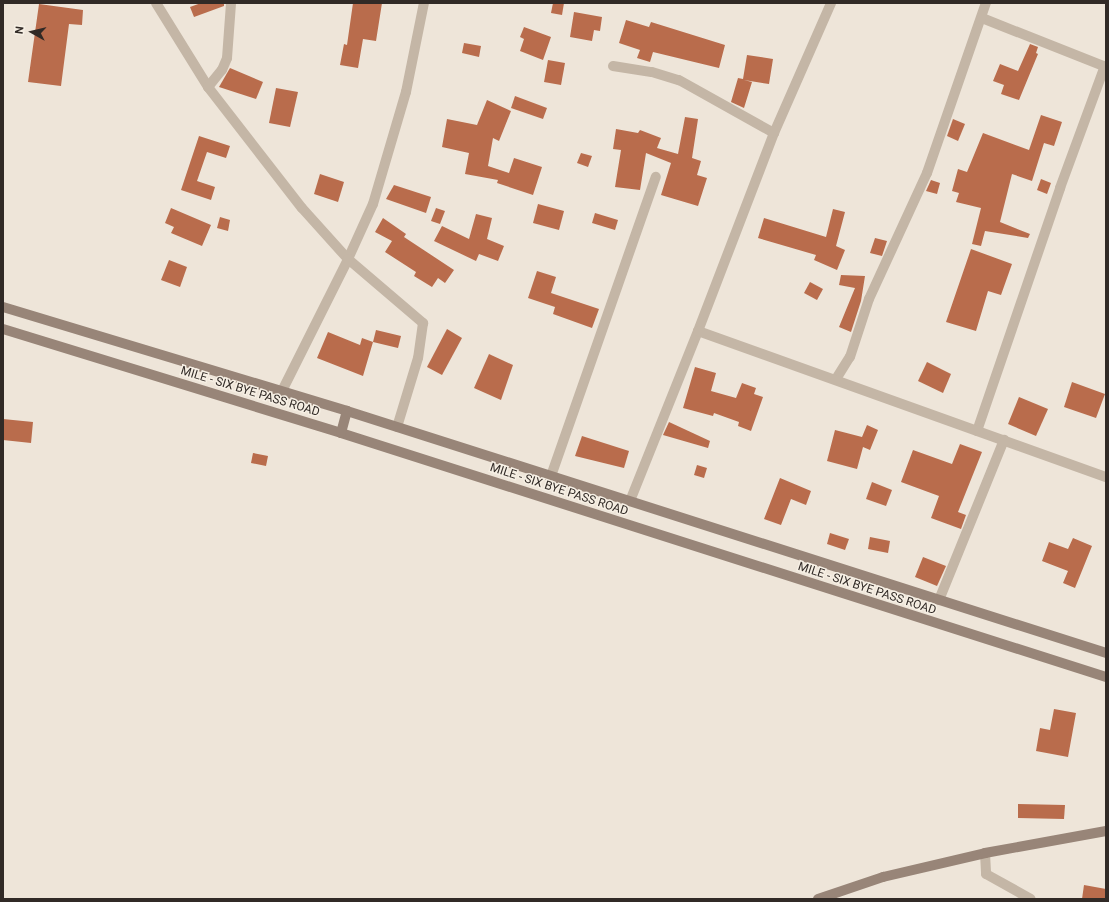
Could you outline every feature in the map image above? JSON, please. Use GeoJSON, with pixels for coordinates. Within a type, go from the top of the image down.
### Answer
{"type":"FeatureCollection","features":[{"type":"Feature","properties":{"kind":"street"},"geometry":{"type":"LineString","coordinates":[[156,3],[208,87],[302,208],[348,259],[423,323],[418,358],[397,427]]}},
{"type":"Feature","properties":{"kind":"street"},"geometry":{"type":"LineString","coordinates":[[208,87],[222,70],[227,58],[231,3]]}},
{"type":"Feature","properties":{"kind":"street"},"geometry":{"type":"LineString","coordinates":[[282,391],[348,259],[373,204],[406,92],[424,3]]}},
{"type":"Feature","properties":{"kind":"street"},"geometry":{"type":"LineString","coordinates":[[630,501],[698,331],[774,133],[831,3]]}},
{"type":"Feature","properties":{"kind":"street"},"geometry":{"type":"LineString","coordinates":[[836,379],[850,357],[869,299],[927,173],[986,3]]}},
{"type":"Feature","properties":{"kind":"street"},"geometry":{"type":"LineString","coordinates":[[977,431],[1060,188],[1106,66],[982,18]]}},
{"type":"Feature","properties":{"kind":"street"},"geometry":{"type":"LineString","coordinates":[[613,66],[652,72],[679,80],[774,133]]}},
{"type":"Feature","properties":{"kind":"street"},"geometry":{"type":"LineString","coordinates":[[550,476],[656,177]]}},
{"type":"Feature","properties":{"kind":"street"},"geometry":{"type":"LineString","coordinates":[[3,307],[347,411],[1106,653]]}},
{"type":"Feature","properties":{"kind":"street","name":"MILE - SIX BYE PASS ROAD"},"geometry":{"type":"LineString","coordinates":[[3,329],[341,433],[1106,678]]}},
{"type":"Feature","properties":{"kind":"street"},"geometry":{"type":"LineString","coordinates":[[698,331],[1106,476]]}},
{"type":"Feature","properties":{"kind":"street"},"geometry":{"type":"LineString","coordinates":[[341,433],[347,411]]}},
{"type":"Feature","properties":{"kind":"street"},"geometry":{"type":"LineString","coordinates":[[939,600],[1004,440]]}},
{"type":"Feature","properties":{"kind":"street"},"geometry":{"type":"LineString","coordinates":[[818,899],[883,877],[985,853],[1106,831]]}},
{"type":"Feature","properties":{"kind":"street"},"geometry":{"type":"LineString","coordinates":[[985,853],[986,874],[1031,899]]}},
{"type":"Feature","properties":{"kind":"building"},"geometry":{"type":"Polygon","coordinates":[[[201,3],[224,3],[224,6],[194,17],[190,7],[201,3]]]}},
{"type":"Feature","properties":{"kind":"building"},"geometry":{"type":"Polygon","coordinates":[[[353,3],[382,3],[376,41],[363,39],[358,68],[340,65],[344,44],[347,45],[353,3]]]}},
{"type":"Feature","properties":{"kind":"building"},"geometry":{"type":"Polygon","coordinates":[[[553,3],[564,3],[562,15],[551,13],[553,3]]]}},
{"type":"Feature","properties":{"kind":"building"},"geometry":{"type":"Polygon","coordinates":[[[39,4],[83,10],[82,25],[69,24],[61,86],[28,82],[39,4]]]}},
{"type":"Feature","properties":{"kind":"building"},"geometry":{"type":"Polygon","coordinates":[[[574,12],[602,17],[600,31],[594,30],[592,41],[570,37],[574,12]]]}},
{"type":"Feature","properties":{"kind":"building"},"geometry":{"type":"Polygon","coordinates":[[[626,20],[649,27],[651,22],[725,45],[719,68],[653,52],[650,62],[637,58],[640,50],[619,43],[626,20]]]}},
{"type":"Feature","properties":{"kind":"building"},"geometry":{"type":"Polygon","coordinates":[[[524,27],[551,37],[543,60],[520,51],[524,39],[520,37],[524,27]]]}},
{"type":"Feature","properties":{"kind":"building"},"geometry":{"type":"Polygon","coordinates":[[[464,43],[481,46],[479,57],[462,53],[464,43]]]}},
{"type":"Feature","properties":{"kind":"building"},"geometry":{"type":"Polygon","coordinates":[[[1030,44],[1038,47],[1036,53],[1038,54],[1019,100],[1001,94],[1004,85],[993,81],[1000,64],[1018,71],[1030,44]]]}},
{"type":"Feature","properties":{"kind":"building"},"geometry":{"type":"Polygon","coordinates":[[[747,55],[773,59],[769,84],[744,80],[752,82],[744,108],[731,102],[738,78],[743,79],[747,55]]]}},
{"type":"Feature","properties":{"kind":"building"},"geometry":{"type":"Polygon","coordinates":[[[548,60],[565,63],[561,85],[544,82],[548,60]]]}},
{"type":"Feature","properties":{"kind":"building"},"geometry":{"type":"Polygon","coordinates":[[[230,68],[263,82],[256,99],[219,87],[230,68]]]}},
{"type":"Feature","properties":{"kind":"building"},"geometry":{"type":"Polygon","coordinates":[[[276,88],[298,92],[290,127],[269,123],[276,88]]]}},
{"type":"Feature","properties":{"kind":"building"},"geometry":{"type":"Polygon","coordinates":[[[515,96],[547,108],[543,119],[511,108],[515,96]]]}},
{"type":"Feature","properties":{"kind":"building"},"geometry":{"type":"Polygon","coordinates":[[[487,100],[511,111],[499,141],[493,138],[488,166],[509,173],[514,158],[542,167],[533,195],[497,183],[498,180],[465,174],[469,153],[442,147],[447,119],[477,125],[487,100]]]}},
{"type":"Feature","properties":{"kind":"building"},"geometry":{"type":"Polygon","coordinates":[[[1041,115],[1062,122],[1054,146],[1044,143],[1032,181],[1012,174],[1000,222],[1030,234],[1028,238],[985,231],[981,246],[972,244],[981,208],[956,202],[959,193],[952,191],[958,169],[967,172],[983,133],[1029,150],[1041,115]]]}},
{"type":"Feature","properties":{"kind":"building"},"geometry":{"type":"Polygon","coordinates":[[[685,117],[698,119],[692,158],[701,161],[697,175],[707,178],[698,206],[661,195],[671,163],[646,153],[640,190],[615,187],[621,150],[613,149],[616,129],[638,133],[640,130],[661,138],[657,148],[678,154],[685,117]]]}},
{"type":"Feature","properties":{"kind":"building"},"geometry":{"type":"Polygon","coordinates":[[[953,119],[965,124],[958,141],[947,136],[953,119]]]}},
{"type":"Feature","properties":{"kind":"building"},"geometry":{"type":"Polygon","coordinates":[[[199,136],[230,146],[226,158],[207,152],[197,181],[215,187],[211,200],[181,190],[199,136]]]}},
{"type":"Feature","properties":{"kind":"building"},"geometry":{"type":"Polygon","coordinates":[[[581,153],[592,156],[588,167],[577,163],[581,153]]]}},
{"type":"Feature","properties":{"kind":"building"},"geometry":{"type":"Polygon","coordinates":[[[320,174],[344,182],[338,202],[314,194],[320,174]]]}},
{"type":"Feature","properties":{"kind":"building"},"geometry":{"type":"Polygon","coordinates":[[[1041,179],[1051,183],[1047,194],[1037,190],[1041,179]]]}},
{"type":"Feature","properties":{"kind":"building"},"geometry":{"type":"Polygon","coordinates":[[[931,180],[940,183],[937,194],[926,191],[931,180]]]}},
{"type":"Feature","properties":{"kind":"building"},"geometry":{"type":"Polygon","coordinates":[[[394,185],[431,197],[426,213],[386,199],[394,185]]]}},
{"type":"Feature","properties":{"kind":"building"},"geometry":{"type":"Polygon","coordinates":[[[538,204],[564,211],[559,230],[533,223],[538,204]]]}},
{"type":"Feature","properties":{"kind":"building"},"geometry":{"type":"Polygon","coordinates":[[[171,208],[211,225],[202,246],[171,233],[174,227],[165,223],[171,208]]]}},
{"type":"Feature","properties":{"kind":"building"},"geometry":{"type":"Polygon","coordinates":[[[436,208],[445,211],[440,224],[431,221],[436,208]]]}},
{"type":"Feature","properties":{"kind":"building"},"geometry":{"type":"Polygon","coordinates":[[[833,209],[845,212],[836,246],[845,250],[837,270],[814,260],[816,255],[758,238],[764,218],[826,237],[833,209]]]}},
{"type":"Feature","properties":{"kind":"building"},"geometry":{"type":"Polygon","coordinates":[[[595,213],[618,220],[615,230],[592,223],[595,213]]]}},
{"type":"Feature","properties":{"kind":"building"},"geometry":{"type":"Polygon","coordinates":[[[476,214],[492,218],[487,239],[504,246],[498,261],[479,254],[476,261],[434,241],[442,226],[469,239],[476,214]]]}},
{"type":"Feature","properties":{"kind":"building"},"geometry":{"type":"Polygon","coordinates":[[[220,217],[230,220],[228,231],[217,228],[220,217]]]}},
{"type":"Feature","properties":{"kind":"building"},"geometry":{"type":"Polygon","coordinates":[[[383,218],[406,234],[404,237],[454,270],[445,283],[438,278],[432,287],[414,276],[416,272],[385,252],[392,241],[375,232],[383,218]]]}},
{"type":"Feature","properties":{"kind":"building"},"geometry":{"type":"Polygon","coordinates":[[[875,238],[887,241],[882,256],[870,253],[875,238]]]}},
{"type":"Feature","properties":{"kind":"building"},"geometry":{"type":"Polygon","coordinates":[[[971,249],[1012,264],[1001,295],[988,291],[976,331],[946,322],[971,249]]]}},
{"type":"Feature","properties":{"kind":"building"},"geometry":{"type":"Polygon","coordinates":[[[169,260],[187,267],[180,287],[161,280],[169,260]]]}},
{"type":"Feature","properties":{"kind":"building"},"geometry":{"type":"Polygon","coordinates":[[[537,271],[556,277],[551,293],[599,309],[592,328],[553,314],[555,307],[528,298],[537,271]]]}},
{"type":"Feature","properties":{"kind":"building"},"geometry":{"type":"Polygon","coordinates":[[[841,275],[865,276],[861,301],[851,332],[839,327],[855,288],[839,285],[841,275]]]}},
{"type":"Feature","properties":{"kind":"building"},"geometry":{"type":"Polygon","coordinates":[[[810,282],[823,289],[817,300],[804,293],[810,282]]]}},
{"type":"Feature","properties":{"kind":"building"},"geometry":{"type":"Polygon","coordinates":[[[447,329],[462,338],[442,375],[427,367],[447,329]]]}},
{"type":"Feature","properties":{"kind":"building"},"geometry":{"type":"Polygon","coordinates":[[[376,330],[401,336],[398,348],[373,342],[376,330]]]}},
{"type":"Feature","properties":{"kind":"building"},"geometry":{"type":"Polygon","coordinates":[[[328,332],[360,345],[362,338],[373,342],[363,376],[317,358],[328,332]]]}},
{"type":"Feature","properties":{"kind":"building"},"geometry":{"type":"Polygon","coordinates":[[[489,354],[513,365],[501,400],[474,388],[489,354]]]}},
{"type":"Feature","properties":{"kind":"building"},"geometry":{"type":"Polygon","coordinates":[[[927,362],[951,374],[943,393],[918,381],[927,362]]]}},
{"type":"Feature","properties":{"kind":"building"},"geometry":{"type":"Polygon","coordinates":[[[695,367],[716,373],[711,391],[736,398],[742,383],[756,388],[754,394],[763,397],[751,431],[738,426],[739,422],[714,413],[713,416],[683,408],[695,367]]]}},
{"type":"Feature","properties":{"kind":"building"},"geometry":{"type":"Polygon","coordinates":[[[1072,382],[1105,394],[1096,418],[1064,407],[1072,382]]]}},
{"type":"Feature","properties":{"kind":"building"},"geometry":{"type":"Polygon","coordinates":[[[1019,397],[1048,409],[1036,436],[1008,424],[1019,397]]]}},
{"type":"Feature","properties":{"kind":"building"},"geometry":{"type":"Polygon","coordinates":[[[3,419],[33,422],[31,443],[3,440],[3,419]]]}},
{"type":"Feature","properties":{"kind":"building"},"geometry":{"type":"Polygon","coordinates":[[[669,422],[710,441],[708,448],[663,435],[669,422]]]}},
{"type":"Feature","properties":{"kind":"building"},"geometry":{"type":"Polygon","coordinates":[[[867,425],[878,430],[870,450],[863,447],[857,469],[827,461],[835,430],[862,437],[867,425]]]}},
{"type":"Feature","properties":{"kind":"building"},"geometry":{"type":"Polygon","coordinates":[[[582,436],[629,451],[624,468],[575,456],[582,436]]]}},
{"type":"Feature","properties":{"kind":"building"},"geometry":{"type":"Polygon","coordinates":[[[960,444],[982,452],[958,512],[966,515],[961,529],[931,518],[939,496],[901,482],[913,450],[952,464],[960,444]]]}},
{"type":"Feature","properties":{"kind":"building"},"geometry":{"type":"Polygon","coordinates":[[[253,453],[268,456],[266,466],[251,463],[253,453]]]}},
{"type":"Feature","properties":{"kind":"building"},"geometry":{"type":"Polygon","coordinates":[[[697,465],[707,468],[704,478],[694,475],[697,465]]]}},
{"type":"Feature","properties":{"kind":"building"},"geometry":{"type":"Polygon","coordinates":[[[780,478],[811,491],[806,505],[791,499],[781,525],[764,519],[780,478]]]}},
{"type":"Feature","properties":{"kind":"building"},"geometry":{"type":"Polygon","coordinates":[[[872,482],[892,490],[886,506],[866,499],[872,482]]]}},
{"type":"Feature","properties":{"kind":"building"},"geometry":{"type":"Polygon","coordinates":[[[830,533],[849,539],[845,550],[827,544],[830,533]]]}},
{"type":"Feature","properties":{"kind":"building"},"geometry":{"type":"Polygon","coordinates":[[[870,537],[890,541],[888,553],[868,549],[870,537]]]}},
{"type":"Feature","properties":{"kind":"building"},"geometry":{"type":"Polygon","coordinates":[[[1073,538],[1092,546],[1075,588],[1063,583],[1068,571],[1042,561],[1049,542],[1068,549],[1073,538]]]}},
{"type":"Feature","properties":{"kind":"building"},"geometry":{"type":"Polygon","coordinates":[[[923,557],[946,566],[937,586],[915,577],[923,557]]]}},
{"type":"Feature","properties":{"kind":"building"},"geometry":{"type":"Polygon","coordinates":[[[1054,709],[1076,713],[1068,757],[1036,751],[1040,728],[1050,730],[1054,709]]]}},
{"type":"Feature","properties":{"kind":"building"},"geometry":{"type":"Polygon","coordinates":[[[1018,804],[1065,805],[1064,819],[1018,818],[1018,804]]]}},
{"type":"Feature","properties":{"kind":"building"},"geometry":{"type":"Polygon","coordinates":[[[1084,885],[1106,889],[1106,899],[1082,899],[1084,885]]]}}]}
